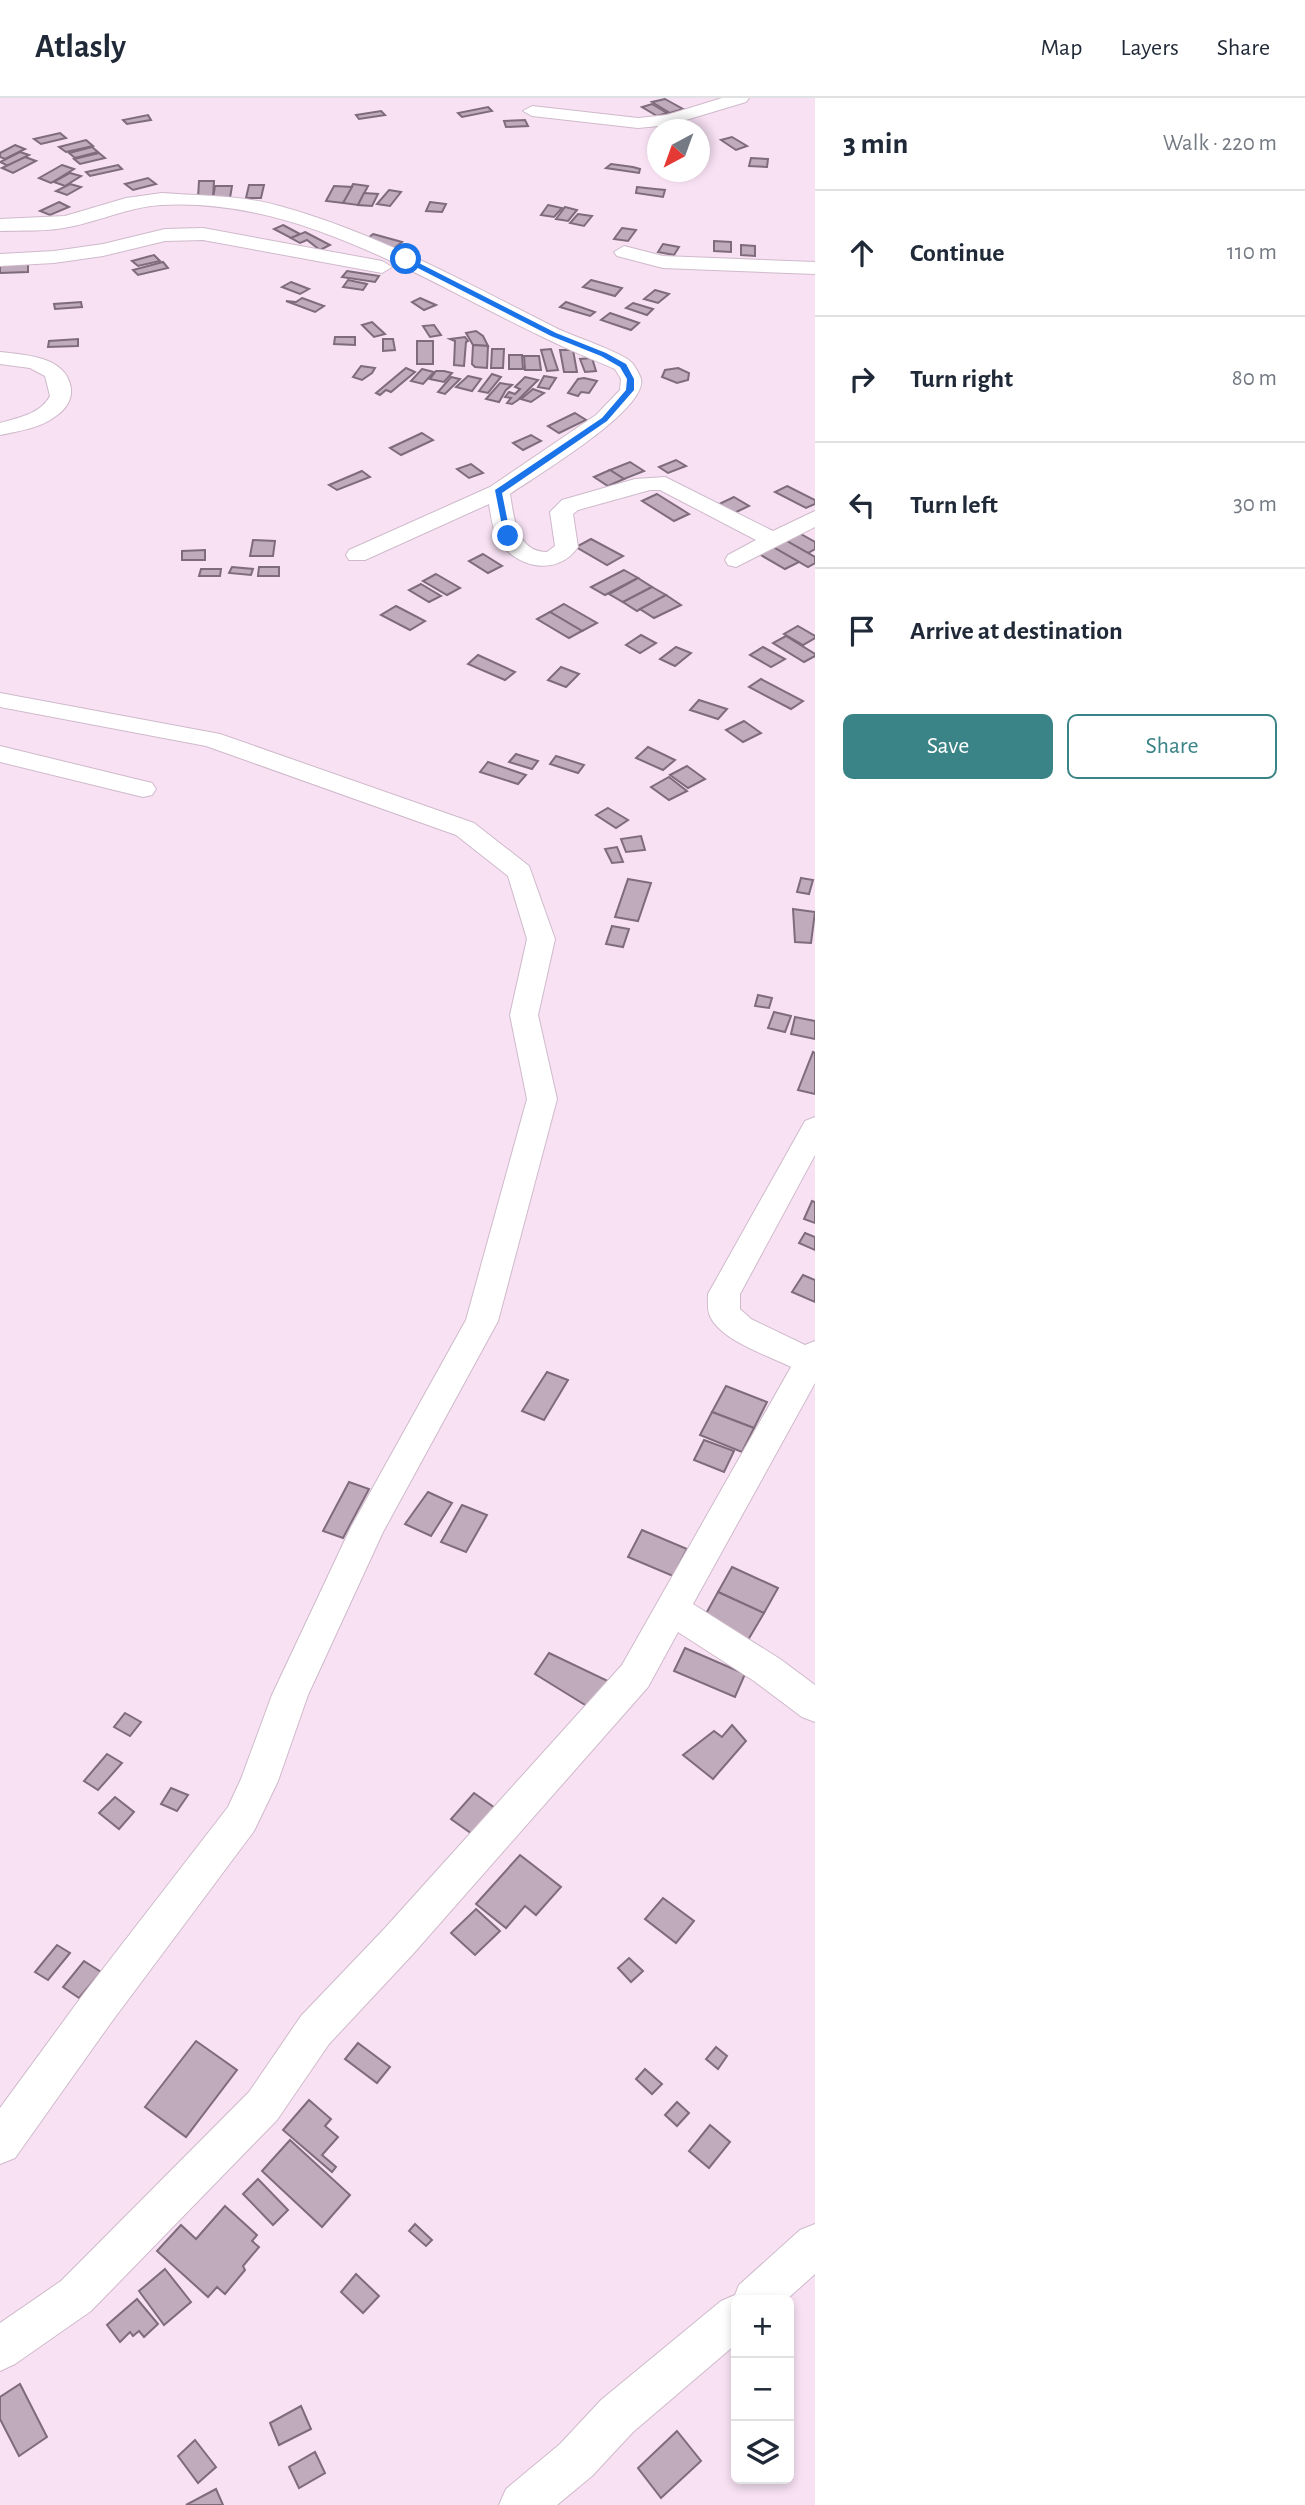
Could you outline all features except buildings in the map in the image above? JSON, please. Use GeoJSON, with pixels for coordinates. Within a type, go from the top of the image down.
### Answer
{"type":"FeatureCollection","features":[{"type":"Feature","properties":{"kind":"street"},"geometry":{"type":"LineString","coordinates":[[566,98],[532,111],[638,123],[669,120],[740,98]]}},
{"type":"Feature","properties":{"kind":"street"},"geometry":{"type":"LineString","coordinates":[[0,225],[66,222],[126,204],[162,199],[236,203],[278,211],[406,259],[554,335],[623,365],[631,379],[630,390],[604,420],[498,492],[357,555]]}},
{"type":"Feature","properties":{"kind":"street"},"geometry":{"type":"LineString","coordinates":[[0,260],[66,255],[165,235],[203,234],[385,267],[464,290]]}},
{"type":"Feature","properties":{"kind":"street"},"geometry":{"type":"LineString","coordinates":[[624,252],[663,262],[815,268]]}},
{"type":"Feature","properties":{"kind":"street"},"geometry":{"type":"LineString","coordinates":[[0,358],[50,369],[57,377],[61,392],[56,406],[39,418],[0,429]]}},
{"type":"Feature","properties":{"kind":"street"},"geometry":{"type":"LineString","coordinates":[[498,492],[508,536],[522,553],[541,560],[551,561],[559,557],[567,547],[561,512],[570,505],[650,483],[665,484],[772,540]]}},
{"type":"Feature","properties":{"kind":"street"},"geometry":{"type":"LineString","coordinates":[[736,559],[815,518]]}},
{"type":"Feature","properties":{"kind":"street"},"geometry":{"type":"LineString","coordinates":[[0,700],[211,739],[465,829],[520,872],[541,939],[524,1015],[542,1099],[482,1321],[368,1527],[290,1695],[255,1791],[241,1819],[96,2010],[0,2143]]}},
{"type":"Feature","properties":{"kind":"street"},"geometry":{"type":"LineString","coordinates":[[0,754],[142,789]]}},
{"type":"Feature","properties":{"kind":"street"},"geometry":{"type":"LineString","coordinates":[[0,2349],[76,2295],[262,2106],[315,2030],[399,1941],[635,1676],[813,1358],[740,1328],[724,1313],[724,1294],[815,1128]]}},
{"type":"Feature","properties":{"kind":"street"},"geometry":{"type":"LineString","coordinates":[[673,1609],[767,1670],[815,1706]]}},
{"type":"Feature","properties":{"kind":"street"},"geometry":{"type":"LineString","coordinates":[[760,2295],[815,2245]]}},
{"type":"Feature","properties":{"kind":"street"},"geometry":{"type":"LineString","coordinates":[[522,2505],[576,2460],[617,2416],[731,2320]]}},
{"type":"Feature","properties":{"kind":"route"},"geometry":{"type":"LineString","coordinates":[[406,259],[554,335],[623,365],[631,379],[630,390],[604,420],[498,492],[508,536]]}}]}
